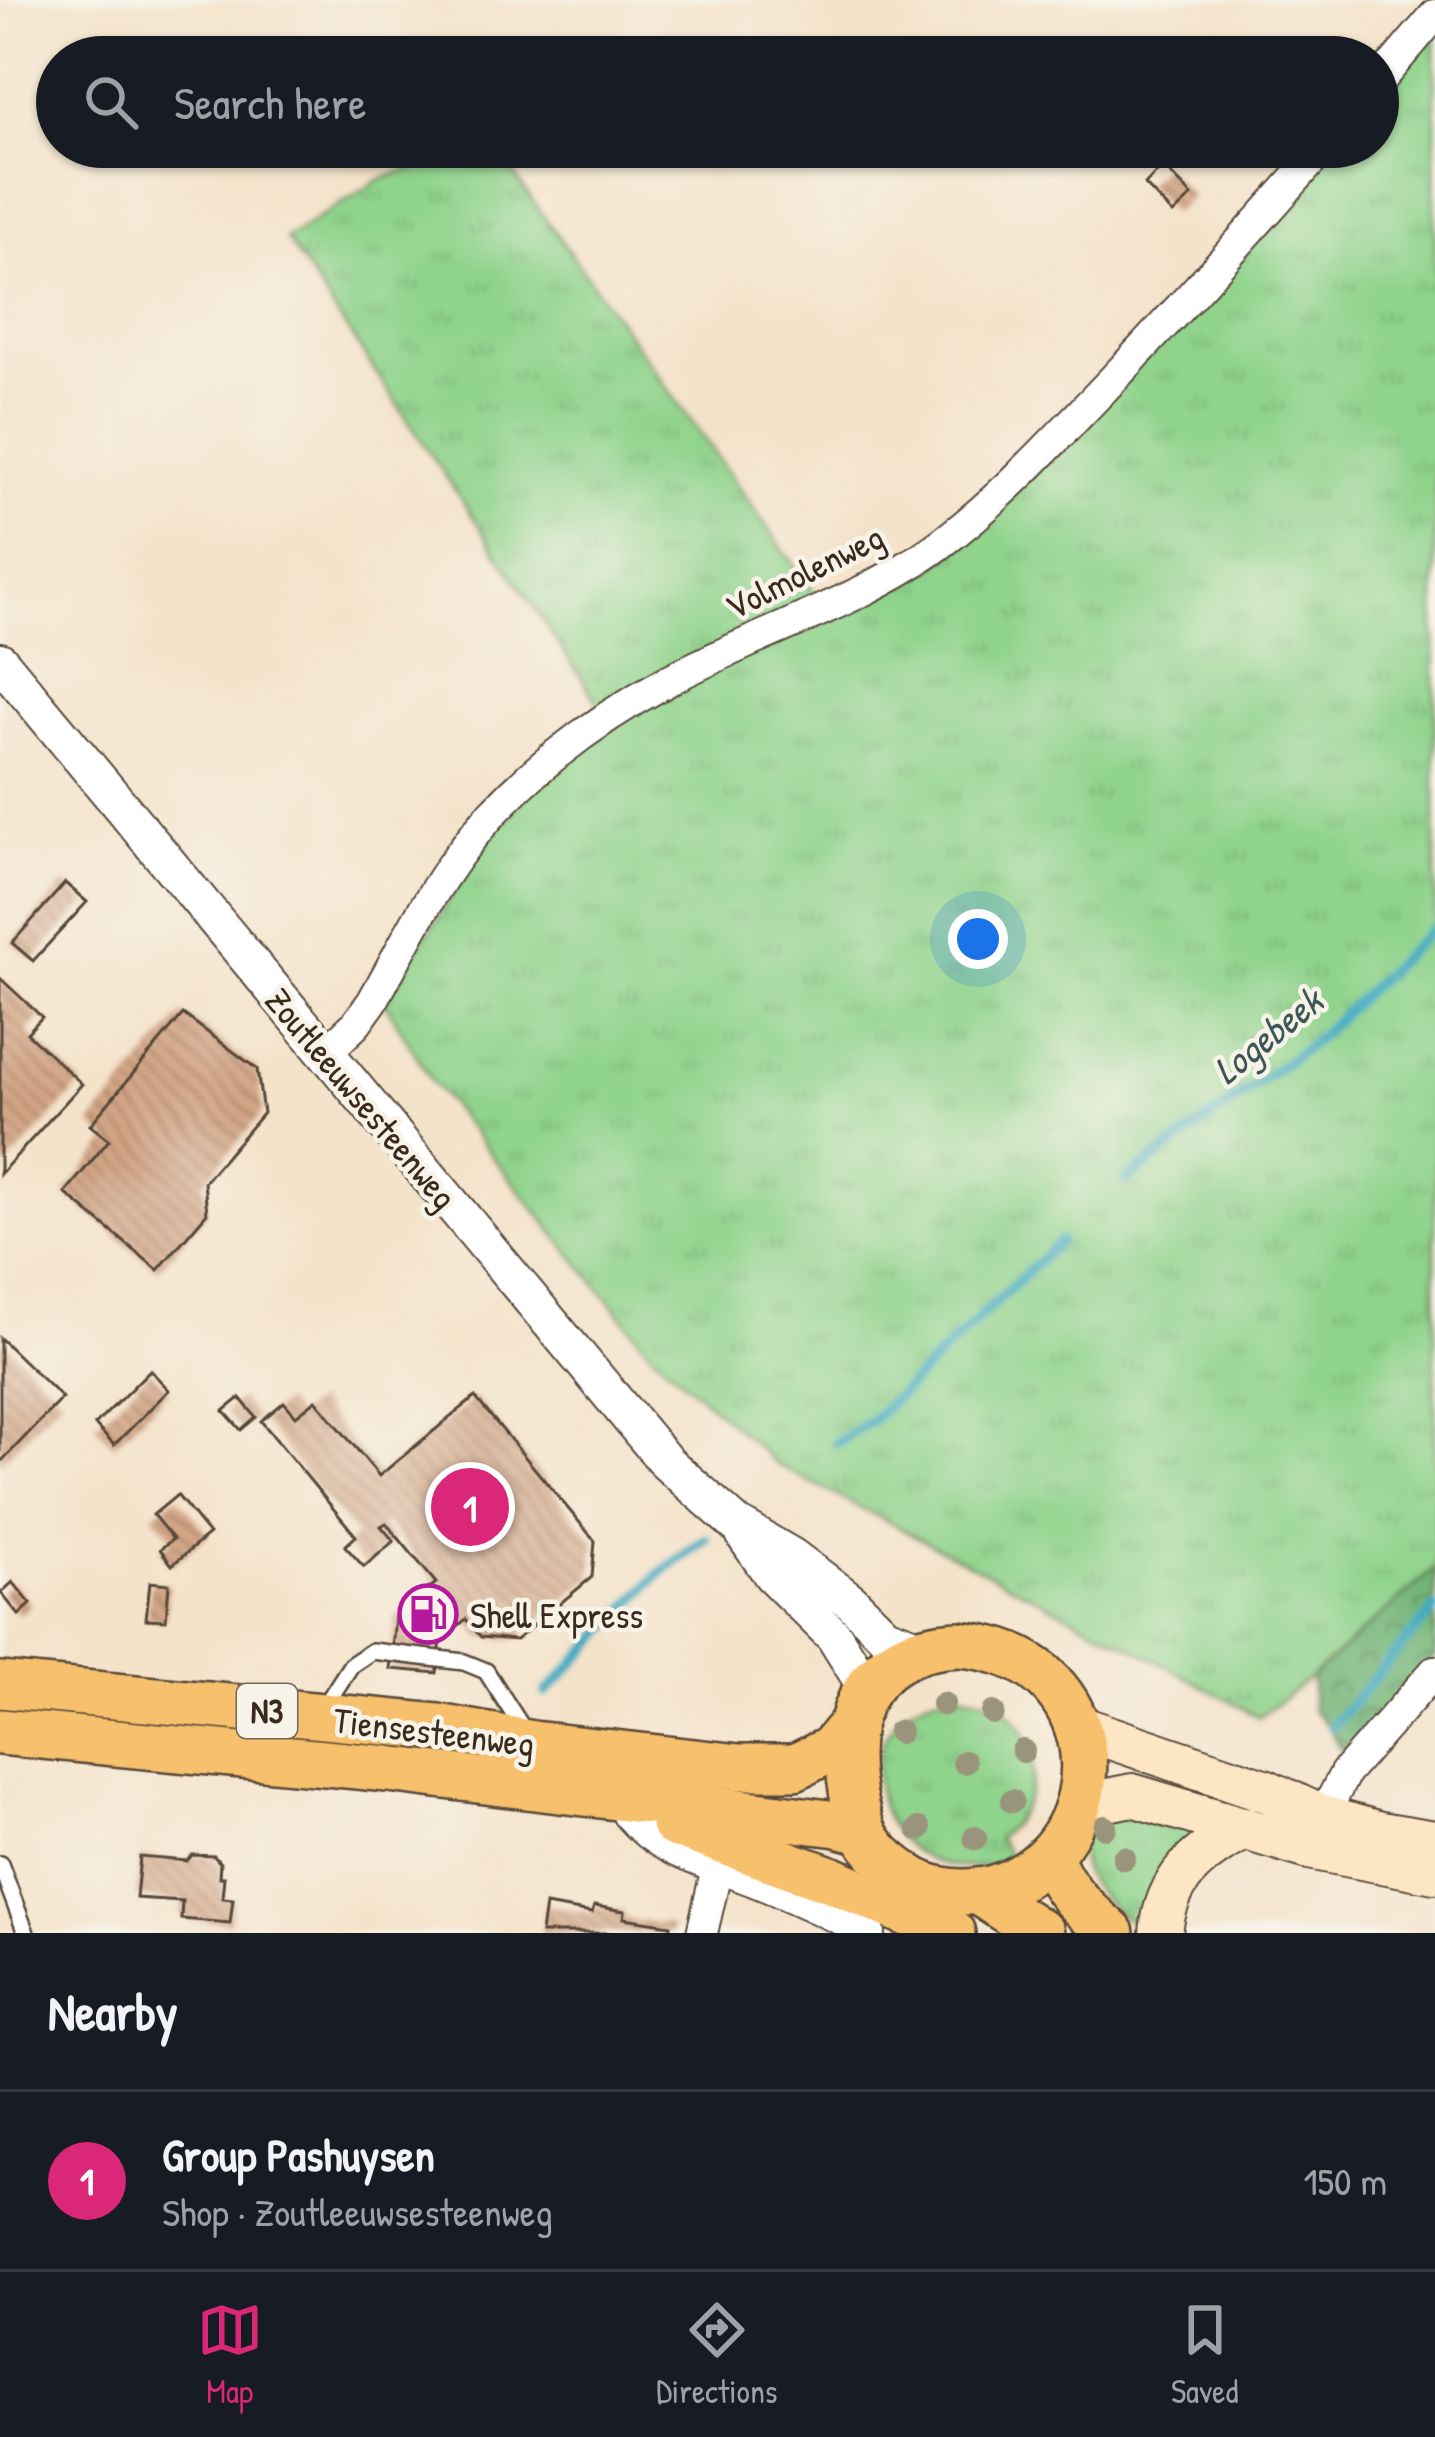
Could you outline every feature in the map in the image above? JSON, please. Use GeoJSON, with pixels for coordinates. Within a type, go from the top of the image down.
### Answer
{"type":"FeatureCollection","features":[{"type":"Feature","properties":{"kind":"main road"},"geometry":{"type":"LineString","coordinates":[[859,1706],[850,1767],[862,1831],[889,1863],[922,1885],[977,1892],[1028,1875],[1051,1856],[1078,1806],[1083,1762],[1067,1708],[1038,1672],[1002,1651],[959,1644],[918,1647]]}},
{"type":"Feature","properties":{"kind":"main road","name":"N3"},"geometry":{"type":"LineString","coordinates":[[859,1706],[882,1670],[918,1647]]}},
{"type":"Feature","properties":{"kind":"main road","name":"Tiensesteenweg"},"geometry":{"type":"LineString","coordinates":[[0,1684],[494,1735],[533,1744],[740,1767],[795,1767],[831,1749],[859,1706]]}},
{"type":"Feature","properties":{"kind":"main road"},"geometry":{"type":"LineString","coordinates":[[1076,1726],[1267,1791],[1316,1832],[1435,1872]]}},
{"type":"Feature","properties":{"kind":"main road","name":"Tiensesteenweg"},"geometry":{"type":"LineString","coordinates":[[0,1732],[388,1769],[573,1795],[772,1815],[862,1831]]}},
{"type":"Feature","properties":{"kind":"main road"},"geometry":{"type":"LineString","coordinates":[[573,1795],[628,1815],[730,1841],[952,1933]]}},
{"type":"Feature","properties":{"kind":"main road"},"geometry":{"type":"LineString","coordinates":[[1078,1806],[1132,1795],[1244,1828],[1380,1833],[1435,1842]]}},
{"type":"Feature","properties":{"kind":"main road"},"geometry":{"type":"LineString","coordinates":[[1162,1933],[1172,1886],[1194,1858],[1244,1828]]}},
{"type":"Feature","properties":{"kind":"main road"},"geometry":{"type":"LineString","coordinates":[[1051,1856],[1056,1875],[1077,1903],[1112,1933]]}},
{"type":"Feature","properties":{"kind":"main road"},"geometry":{"type":"LineString","coordinates":[[977,1892],[1041,1933]]}},
{"type":"Feature","properties":{"kind":"street"},"geometry":{"type":"LineString","coordinates":[[1399,57],[1435,15]]}},
{"type":"Feature","properties":{"kind":"street","name":"Volmolenweg"},"geometry":{"type":"LineString","coordinates":[[324,1054],[372,1002],[460,851],[544,766],[602,721],[670,680],[907,564],[979,513],[1196,292],[1305,168]]}},
{"type":"Feature","properties":{"kind":"street","name":"Zoutleeuwsesteenweg"},"geometry":{"type":"LineString","coordinates":[[0,661],[667,1463],[736,1524],[791,1556],[885,1635],[918,1647]]}},
{"type":"Feature","properties":{"kind":"street","name":"Zoutleeuwsesteenweg"},"geometry":{"type":"LineString","coordinates":[[736,1524],[772,1575],[834,1636],[859,1706]]}},
{"type":"Feature","properties":{"kind":"street"},"geometry":{"type":"LineString","coordinates":[[1316,1832],[1345,1773],[1435,1670]]}},
{"type":"Feature","properties":{"kind":"street"},"geometry":{"type":"LineString","coordinates":[[628,1815],[642,1832],[675,1851],[870,1933]]}},
{"type":"Feature","properties":{"kind":"street"},"geometry":{"type":"LineString","coordinates":[[702,1933],[717,1868]]}},
{"type":"Feature","properties":{"kind":"lane"},"geometry":{"type":"LineString","coordinates":[[319,1716],[351,1665],[372,1651],[464,1662],[486,1671],[533,1744]]}},
{"type":"Feature","properties":{"kind":"lane"},"geometry":{"type":"LineString","coordinates":[[0,1864],[26,1933]]}},
{"type":"Feature","properties":{"kind":"green space"},"geometry":{"type":"Polygon","coordinates":[[[1435,24],[1435,1569],[1259,1717],[779,1466],[651,1352],[432,1082],[385,1002],[483,845],[533,789],[630,710],[827,613],[934,568],[999,510],[1310,168],[1399,168],[1399,66],[1435,24]]]}},
{"type":"Feature","properties":{"kind":"green space"},"geometry":{"type":"Polygon","coordinates":[[[413,168],[509,168],[818,598],[603,710],[286,239],[379,180],[413,168]]]}},
{"type":"Feature","properties":{"kind":"green space"},"geometry":{"type":"Polygon","coordinates":[[[1435,1569],[1435,1656],[1354,1745],[1340,1749],[1329,1727],[1312,1709],[1312,1676],[1435,1569]]]}},
{"type":"Feature","properties":{"kind":"green space"},"geometry":{"type":"Polygon","coordinates":[[[953,1693],[982,1698],[1004,1710],[1021,1727],[1031,1748],[1029,1794],[1017,1817],[997,1838],[1010,1858],[962,1867],[924,1857],[896,1834],[881,1801],[877,1766],[888,1732],[913,1706],[953,1693]]]}},
{"type":"Feature","properties":{"kind":"green space"},"geometry":{"type":"Polygon","coordinates":[[[1122,1812],[1214,1830],[1144,1933],[1096,1891],[1082,1866],[1083,1834],[1099,1820],[1122,1812]]]}},
{"type":"Feature","properties":{"kind":"building"},"geometry":{"type":"Polygon","coordinates":[[[1165,168],[1192,196],[1173,214],[1145,185],[1165,168]]]}},
{"type":"Feature","properties":{"kind":"building"},"geometry":{"type":"Polygon","coordinates":[[[65,883],[87,902],[33,961],[12,943],[65,883]]]}},
{"type":"Feature","properties":{"kind":"building"},"geometry":{"type":"Polygon","coordinates":[[[0,978],[42,1017],[27,1033],[82,1084],[0,1174],[0,978]]]}},
{"type":"Feature","properties":{"kind":"building"},"geometry":{"type":"Polygon","coordinates":[[[183,1014],[257,1069],[263,1113],[204,1182],[207,1213],[158,1270],[65,1193],[109,1140],[90,1125],[183,1014]]]}},
{"type":"Feature","properties":{"kind":"building"},"geometry":{"type":"Polygon","coordinates":[[[0,1338],[62,1398],[0,1463],[0,1338]]]}},
{"type":"Feature","properties":{"kind":"building"},"geometry":{"type":"Polygon","coordinates":[[[150,1370],[169,1390],[114,1445],[95,1425],[150,1370]]]}},
{"type":"Feature","properties":{"kind":"building"},"geometry":{"type":"Polygon","coordinates":[[[475,1397],[595,1541],[592,1577],[516,1640],[481,1637],[466,1619],[441,1640],[437,1673],[390,1669],[395,1617],[436,1583],[386,1523],[381,1526],[394,1541],[364,1567],[345,1546],[356,1536],[261,1421],[284,1402],[296,1416],[316,1400],[379,1476],[475,1397]]]}},
{"type":"Feature","properties":{"kind":"building"},"geometry":{"type":"Polygon","coordinates":[[[240,1398],[256,1417],[241,1430],[224,1411],[240,1398]]]}},
{"type":"Feature","properties":{"kind":"building"},"geometry":{"type":"Polygon","coordinates":[[[177,1495],[209,1534],[172,1565],[160,1549],[173,1539],[153,1515],[177,1495]]]}},
{"type":"Feature","properties":{"kind":"building"},"geometry":{"type":"Polygon","coordinates":[[[13,1582],[31,1604],[19,1615],[1,1593],[13,1582]]]}},
{"type":"Feature","properties":{"kind":"building"},"geometry":{"type":"Polygon","coordinates":[[[150,1582],[169,1584],[166,1620],[146,1619],[150,1582]]]}},
{"type":"Feature","properties":{"kind":"building"},"geometry":{"type":"Polygon","coordinates":[[[192,1855],[214,1856],[220,1863],[222,1898],[233,1899],[230,1923],[181,1919],[182,1901],[136,1898],[140,1857],[187,1861],[192,1855]]]}},
{"type":"Feature","properties":{"kind":"building"},"geometry":{"type":"Polygon","coordinates":[[[545,1905],[592,1913],[594,1906],[625,1911],[624,1918],[671,1925],[670,1933],[541,1933],[545,1905]]]}},
{"type":"Feature","properties":{"kind":"waterway","name":"Logebeek"},"geometry":{"type":"LineString","coordinates":[[1127,1180],[1312,1043],[1435,926]]}},
{"type":"Feature","properties":{"kind":"waterway","name":"Logebeek"},"geometry":{"type":"LineString","coordinates":[[836,1443],[870,1422],[1060,1241]]}},
{"type":"Feature","properties":{"kind":"waterway","name":"Logebeek"},"geometry":{"type":"LineString","coordinates":[[546,1693],[660,1573],[706,1539]]}},
{"type":"Feature","properties":{"kind":"waterway"},"geometry":{"type":"LineString","coordinates":[[1331,1727],[1435,1609]]}},
{"type":"Feature","properties":{"kind":"place","name":"Group Pashuysen"},"geometry":{"type":"Point","coordinates":[470,1507]}},
{"type":"Feature","properties":{"kind":"place","name":"Shell Express"},"geometry":{"type":"Point","coordinates":[428,1614]}}]}
